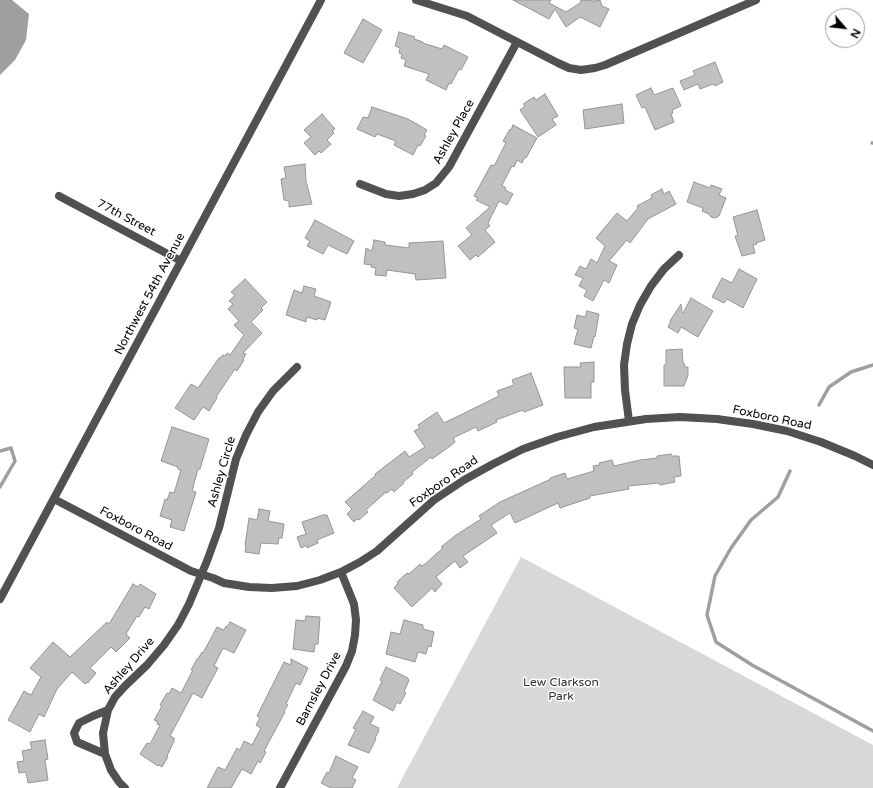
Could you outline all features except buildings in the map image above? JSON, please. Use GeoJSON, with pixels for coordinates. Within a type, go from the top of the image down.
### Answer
{"type":"FeatureCollection","features":[{"type":"Feature","properties":{"kind":"street","name":"Northwest 54th Avenue"},"geometry":{"type":"LineString","coordinates":[[0,599],[321,0]]}},
{"type":"Feature","properties":{"kind":"street"},"geometry":{"type":"LineString","coordinates":[[416,0],[467,16],[558,63],[569,68],[581,70],[595,68],[692,29],[756,0]]}},
{"type":"Feature","properties":{"kind":"street","name":"Ashley Place"},"geometry":{"type":"LineString","coordinates":[[360,184],[386,194],[399,196],[425,190],[436,183],[449,167],[517,42]]}},
{"type":"Feature","properties":{"kind":"street","name":"77th Street"},"geometry":{"type":"LineString","coordinates":[[59,196],[181,261]]}},
{"type":"Feature","properties":{"kind":"street"},"geometry":{"type":"LineString","coordinates":[[629,421],[625,390],[624,365],[632,324],[640,305],[651,286],[664,269],[679,255]]}},
{"type":"Feature","properties":{"kind":"street","name":"Ashley Circle"},"geometry":{"type":"LineString","coordinates":[[202,574],[219,528],[236,459],[246,435],[258,412],[273,391],[296,367]]}},
{"type":"Feature","properties":{"kind":"street","name":"Foxboro Road"},"geometry":{"type":"LineString","coordinates":[[54,499],[184,568],[224,583],[249,587],[272,588],[305,584],[341,572],[377,551],[434,500],[464,480],[523,449],[557,437],[594,427],[629,421],[680,417],[717,419],[787,431],[821,442],[873,465]]}},
{"type":"Feature","properties":{"kind":"street","name":"Barnsley Drive"},"geometry":{"type":"LineString","coordinates":[[280,788],[346,666],[352,652],[356,636],[354,604],[341,572]]}},
{"type":"Feature","properties":{"kind":"street","name":"Ashley Drive"},"geometry":{"type":"LineString","coordinates":[[108,710],[79,723],[74,733],[77,742],[105,754],[103,733],[108,710],[115,697],[147,665],[164,645],[178,625],[202,574]]}},
{"type":"Feature","properties":{"kind":"street"},"geometry":{"type":"LineString","coordinates":[[105,754],[111,770],[124,788]]}},
{"type":"Feature","properties":{"kind":"green space","name":"Lew Clarkson Park"},"geometry":{"type":"Polygon","coordinates":[[[521,557],[873,745],[873,788],[397,788],[521,557]]]}},
{"type":"Feature","properties":{"kind":"shaded area"},"geometry":{"type":"Polygon","coordinates":[[[0,0],[12,0],[29,14],[26,40],[15,60],[0,75],[0,0]]]}},
{"type":"Feature","properties":{"kind":"waterway"},"geometry":{"type":"LineString","coordinates":[[819,405],[829,387],[851,372],[873,365]]}},
{"type":"Feature","properties":{"kind":"waterway"},"geometry":{"type":"LineString","coordinates":[[0,451],[11,448],[15,461],[0,487]]}},
{"type":"Feature","properties":{"kind":"waterway"},"geometry":{"type":"LineString","coordinates":[[790,471],[778,497],[751,520],[731,548],[715,576],[707,615],[716,642],[752,665],[873,731]]}}]}
